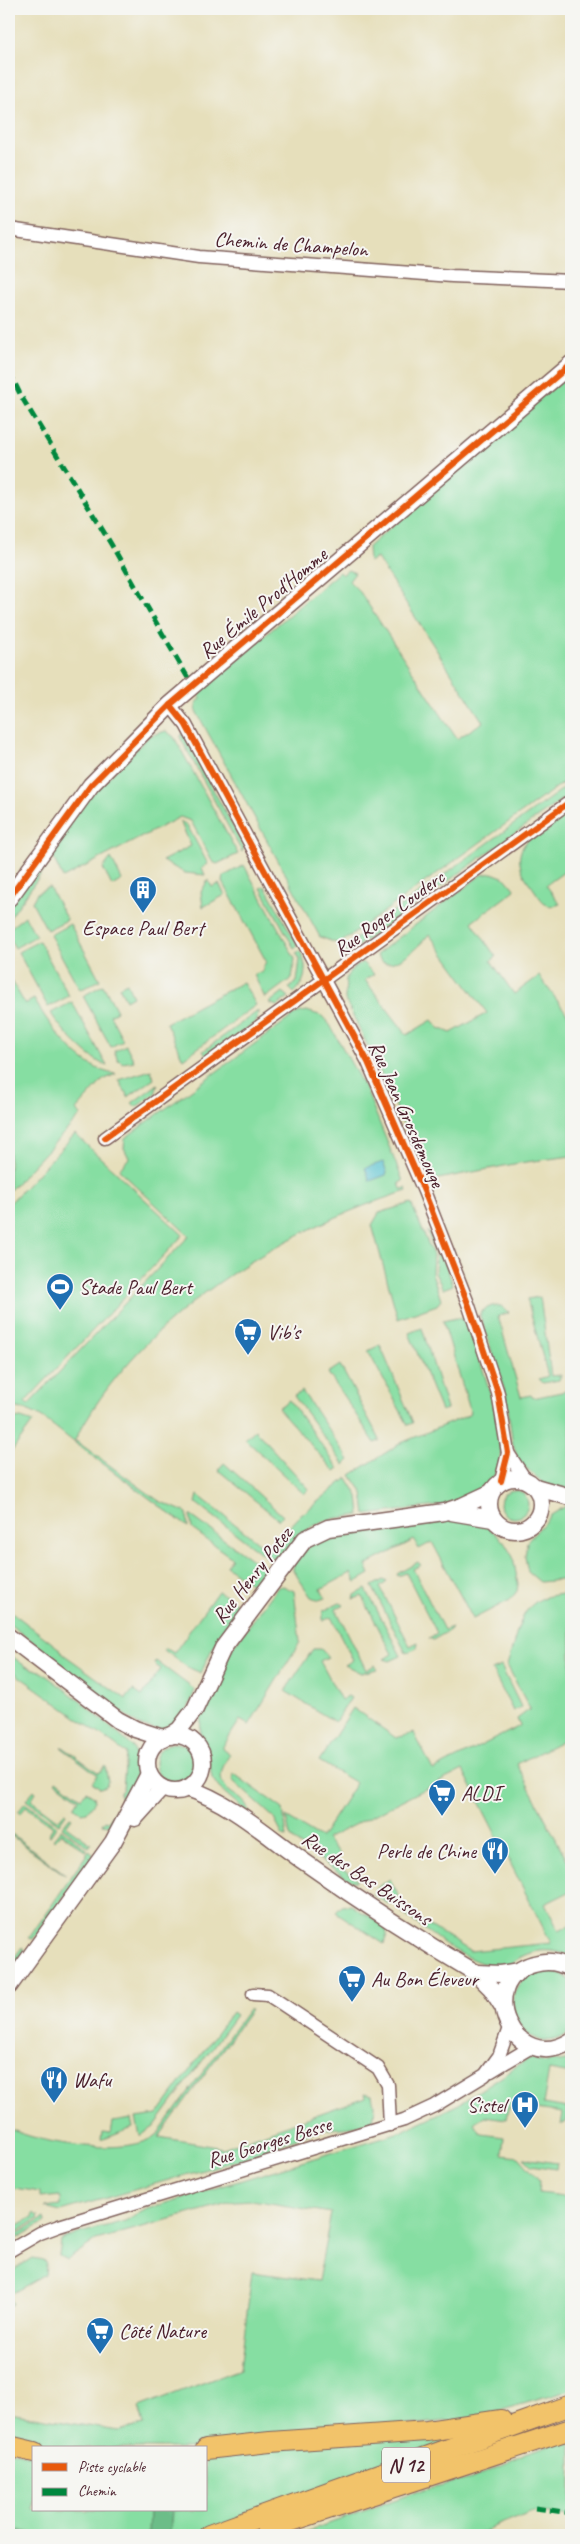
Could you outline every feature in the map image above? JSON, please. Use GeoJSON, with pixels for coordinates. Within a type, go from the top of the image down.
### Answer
{"type":"FeatureCollection","features":[{"type":"Feature","properties":{"kind":"main road","name":"N 12"},"geometry":{"type":"LineString","coordinates":[[209,2535],[571,2405]]}},
{"type":"Feature","properties":{"kind":"main road"},"geometry":{"type":"LineString","coordinates":[[208,2449],[262,2442],[428,2431],[550,2412]]}},
{"type":"Feature","properties":{"kind":"main road","name":"N 12"},"geometry":{"type":"LineString","coordinates":[[249,2535],[571,2429]]}},
{"type":"Feature","properties":{"kind":"main road"},"geometry":{"type":"LineString","coordinates":[[9,2446],[32,2452]]}},
{"type":"Feature","properties":{"kind":"main road"},"geometry":{"type":"LineString","coordinates":[[284,2535],[419,2478]]}},
{"type":"Feature","properties":{"kind":"street","name":"Chemin de Champelon"},"geometry":{"type":"LineString","coordinates":[[9,229],[199,256],[452,276],[571,281]]}},
{"type":"Feature","properties":{"kind":"street","name":"Rue Émile Prod'Homme"},"geometry":{"type":"LineString","coordinates":[[9,898],[91,785],[170,705],[571,364]]}},
{"type":"Feature","properties":{"kind":"street","name":"Rue Jean Grosdemouge"},"geometry":{"type":"LineString","coordinates":[[170,705],[186,724],[368,1062],[424,1191],[462,1286],[496,1386],[508,1453]]}},
{"type":"Feature","properties":{"kind":"street","name":"Rue Roger Couderc"},"geometry":{"type":"LineString","coordinates":[[105,1138],[571,801]]}},
{"type":"Feature","properties":{"kind":"street"},"geometry":{"type":"LineString","coordinates":[[508,1453],[541,1502],[539,1513],[533,1523],[515,1530],[502,1527],[493,1519],[488,1506],[508,1453]]}},
{"type":"Feature","properties":{"kind":"street"},"geometry":{"type":"LineString","coordinates":[[444,1512],[467,1504],[515,1477],[570,1497]]}},
{"type":"Feature","properties":{"kind":"street"},"geometry":{"type":"LineString","coordinates":[[539,1513],[570,1497]]}},
{"type":"Feature","properties":{"kind":"street"},"geometry":{"type":"LineString","coordinates":[[444,1512],[463,1512],[493,1519]]}},
{"type":"Feature","properties":{"kind":"street","name":"Rue Henry Potez"},"geometry":{"type":"LineString","coordinates":[[166,1737],[178,1730],[195,1709],[223,1648],[292,1554],[306,1539],[320,1530],[339,1526],[444,1512]]}},
{"type":"Feature","properties":{"kind":"street"},"geometry":{"type":"LineString","coordinates":[[9,1637],[118,1720],[135,1730],[166,1737],[183,1737],[194,1744],[202,1757],[201,1772],[195,1782],[187,1788],[174,1791],[162,1788],[154,1782],[139,1743],[118,1720]]}},
{"type":"Feature","properties":{"kind":"street","name":"Rue Henry Potez"},"geometry":{"type":"LineString","coordinates":[[194,1744],[195,1709]]}},
{"type":"Feature","properties":{"kind":"street"},"geometry":{"type":"LineString","coordinates":[[9,1986],[113,1842],[148,1767],[152,1747],[166,1737]]}},
{"type":"Feature","properties":{"kind":"street","name":"Rue des Bas Buissons"},"geometry":{"type":"LineString","coordinates":[[201,1772],[237,1812]]}},
{"type":"Feature","properties":{"kind":"street"},"geometry":{"type":"LineString","coordinates":[[113,1842],[162,1788]]}},
{"type":"Feature","properties":{"kind":"street","name":"Rue des Bas Buissons"},"geometry":{"type":"LineString","coordinates":[[187,1788],[210,1796],[237,1812],[344,1890],[476,1973],[491,1988],[503,2007]]}},
{"type":"Feature","properties":{"kind":"street","name":"Rue des Bas Buissons"},"geometry":{"type":"LineString","coordinates":[[476,1973],[501,1974],[520,1971],[532,1964],[547,1962],[561,1964],[571,1970]]}},
{"type":"Feature","properties":{"kind":"street"},"geometry":{"type":"LineString","coordinates":[[520,1971],[507,1987],[503,2007],[509,2028],[519,2039],[533,2046],[546,2049],[567,2047]]}},
{"type":"Feature","properties":{"kind":"street"},"geometry":{"type":"LineString","coordinates":[[253,1994],[268,1996],[280,2002],[378,2068],[388,2085],[390,2125]]}},
{"type":"Feature","properties":{"kind":"street","name":"Rue Georges Besse"},"geometry":{"type":"LineString","coordinates":[[9,2251],[40,2233],[58,2226],[390,2125],[434,2106],[485,2075],[499,2056],[509,2028]]}},
{"type":"Feature","properties":{"kind":"street"},"geometry":{"type":"LineString","coordinates":[[485,2075],[533,2046]]}},
{"type":"Feature","properties":{"kind":"green space"},"geometry":{"type":"Polygon","coordinates":[[[571,370],[571,777],[339,944],[320,937],[196,711],[197,702],[201,699],[198,693],[339,572],[342,575],[348,570],[355,573],[349,581],[360,592],[457,739],[483,722],[377,558],[369,562],[368,547],[571,370]]]}},
{"type":"Feature","properties":{"kind":"green space"},"geometry":{"type":"Polygon","coordinates":[[[166,731],[174,737],[238,854],[217,864],[213,862],[191,821],[180,817],[63,878],[53,857],[9,919],[9,903],[82,805],[149,736],[166,731]]]}},
{"type":"Feature","properties":{"kind":"green space"},"geometry":{"type":"Polygon","coordinates":[[[183,733],[244,847],[242,852],[180,737],[183,733]]]}},
{"type":"Feature","properties":{"kind":"green space"},"geometry":{"type":"Polygon","coordinates":[[[571,783],[571,793],[347,954],[346,948],[351,942],[571,783]]]}},
{"type":"Feature","properties":{"kind":"green space"},"geometry":{"type":"Polygon","coordinates":[[[571,809],[571,867],[546,885],[560,904],[551,907],[542,900],[522,870],[520,858],[522,848],[537,831],[571,809]]]}},
{"type":"Feature","properties":{"kind":"green space"},"geometry":{"type":"Polygon","coordinates":[[[180,821],[187,825],[208,864],[202,868],[205,875],[185,873],[162,861],[191,846],[180,821]]]}},
{"type":"Feature","properties":{"kind":"green space"},"geometry":{"type":"Polygon","coordinates":[[[111,858],[122,880],[112,886],[103,868],[111,858]]]}},
{"type":"Feature","properties":{"kind":"green space"},"geometry":{"type":"Polygon","coordinates":[[[244,865],[295,959],[292,978],[265,998],[254,975],[262,971],[266,961],[223,882],[224,876],[244,865]]]}},
{"type":"Feature","properties":{"kind":"green space"},"geometry":{"type":"Polygon","coordinates":[[[492,873],[505,878],[515,890],[472,922],[496,957],[491,961],[514,994],[539,976],[571,1019],[571,1156],[519,1163],[433,1180],[425,1175],[388,1088],[345,999],[346,979],[350,971],[362,962],[374,974],[365,980],[407,1035],[432,1020],[439,1028],[451,1033],[487,1013],[429,934],[415,949],[395,962],[382,962],[376,955],[481,875],[492,873]]]}},
{"type":"Feature","properties":{"kind":"green space"},"geometry":{"type":"Polygon","coordinates":[[[208,880],[212,887],[219,884],[225,895],[203,907],[201,892],[208,880]]]}},
{"type":"Feature","properties":{"kind":"green space"},"geometry":{"type":"Polygon","coordinates":[[[265,886],[298,946],[294,948],[261,888],[265,886]]]}},
{"type":"Feature","properties":{"kind":"green space"},"geometry":{"type":"Polygon","coordinates":[[[49,887],[67,920],[47,930],[32,902],[37,893],[49,887]]]}},
{"type":"Feature","properties":{"kind":"green space"},"geometry":{"type":"Polygon","coordinates":[[[25,916],[36,936],[15,948],[9,937],[10,928],[25,916]]]}},
{"type":"Feature","properties":{"kind":"green space"},"geometry":{"type":"Polygon","coordinates":[[[70,924],[100,980],[80,990],[50,935],[70,924]]]}},
{"type":"Feature","properties":{"kind":"green space"},"geometry":{"type":"Polygon","coordinates":[[[39,941],[69,996],[48,1007],[18,952],[39,941]]]}},
{"type":"Feature","properties":{"kind":"green space"},"geometry":{"type":"Polygon","coordinates":[[[300,951],[303,957],[305,973],[302,983],[294,993],[289,988],[297,982],[300,959],[296,953],[300,951]]]}},
{"type":"Feature","properties":{"kind":"green space"},"geometry":{"type":"Polygon","coordinates":[[[9,976],[25,1004],[34,999],[68,1046],[91,1065],[103,1071],[116,1074],[103,1080],[76,1110],[81,1115],[9,1191],[9,976]]]}},
{"type":"Feature","properties":{"kind":"green space"},"geometry":{"type":"Polygon","coordinates":[[[243,982],[256,1005],[183,1059],[166,1023],[243,982]]]}},
{"type":"Feature","properties":{"kind":"green space"},"geometry":{"type":"Polygon","coordinates":[[[127,983],[133,996],[126,1000],[119,987],[127,983]]]}},
{"type":"Feature","properties":{"kind":"green space"},"geometry":{"type":"Polygon","coordinates":[[[103,985],[117,1011],[110,1015],[123,1040],[111,1047],[83,996],[103,985]]]}},
{"type":"Feature","properties":{"kind":"green space"},"geometry":{"type":"Polygon","coordinates":[[[283,992],[289,997],[277,1006],[269,1003],[283,992]]]}},
{"type":"Feature","properties":{"kind":"green space"},"geometry":{"type":"Polygon","coordinates":[[[72,1002],[107,1066],[100,1063],[76,1043],[51,1013],[72,1002]]]}},
{"type":"Feature","properties":{"kind":"green space"},"geometry":{"type":"Polygon","coordinates":[[[258,1011],[257,1021],[207,1057],[203,1051],[258,1011]]]}},
{"type":"Feature","properties":{"kind":"green space"},"geometry":{"type":"Polygon","coordinates":[[[307,1011],[322,1016],[330,1025],[367,1092],[403,1181],[399,1183],[401,1189],[406,1188],[407,1191],[358,1208],[310,1229],[262,1255],[216,1285],[173,1319],[134,1356],[101,1398],[74,1442],[35,1414],[27,1410],[9,1408],[9,1204],[75,1134],[183,1235],[25,1402],[28,1405],[189,1236],[119,1170],[129,1158],[124,1148],[125,1138],[297,1013],[307,1011]]]}},
{"type":"Feature","properties":{"kind":"green space"},"geometry":{"type":"Polygon","coordinates":[[[126,1045],[134,1061],[123,1063],[118,1060],[114,1051],[126,1045]]]}},
{"type":"Feature","properties":{"kind":"green space"},"geometry":{"type":"Polygon","coordinates":[[[151,1070],[154,1079],[128,1097],[119,1080],[151,1070]]]}},
{"type":"Feature","properties":{"kind":"green space"},"geometry":{"type":"Polygon","coordinates":[[[158,1084],[155,1094],[136,1107],[132,1103],[158,1084]]]}},
{"type":"Feature","properties":{"kind":"green space"},"geometry":{"type":"Polygon","coordinates":[[[411,1203],[433,1255],[432,1273],[441,1300],[437,1305],[398,1319],[372,1225],[379,1213],[411,1203]]]}},
{"type":"Feature","properties":{"kind":"green space"},"geometry":{"type":"Polygon","coordinates":[[[427,1231],[438,1241],[453,1285],[443,1289],[435,1273],[436,1255],[427,1231]]]}},
{"type":"Feature","properties":{"kind":"green space"},"geometry":{"type":"Polygon","coordinates":[[[540,1297],[551,1376],[561,1375],[559,1380],[543,1383],[539,1379],[548,1376],[527,1299],[540,1297]]]}},
{"type":"Feature","properties":{"kind":"green space"},"geometry":{"type":"Polygon","coordinates":[[[492,1306],[501,1306],[509,1313],[498,1316],[521,1397],[531,1395],[533,1398],[571,1390],[571,1489],[547,1486],[519,1462],[513,1445],[506,1395],[480,1316],[483,1310],[492,1306]]]}},
{"type":"Feature","properties":{"kind":"green space"},"geometry":{"type":"Polygon","coordinates":[[[456,1318],[463,1319],[468,1326],[491,1396],[500,1435],[501,1452],[497,1471],[484,1487],[461,1503],[366,1515],[363,1493],[351,1475],[401,1443],[469,1415],[470,1410],[443,1321],[456,1318]]]}},
{"type":"Feature","properties":{"kind":"green space"},"geometry":{"type":"Polygon","coordinates":[[[422,1328],[447,1409],[441,1411],[409,1333],[422,1328]]]}},
{"type":"Feature","properties":{"kind":"green space"},"geometry":{"type":"Polygon","coordinates":[[[380,1345],[413,1423],[408,1425],[368,1351],[380,1345]]]}},
{"type":"Feature","properties":{"kind":"green space"},"geometry":{"type":"Polygon","coordinates":[[[340,1365],[380,1440],[375,1443],[328,1373],[340,1365]]]}},
{"type":"Feature","properties":{"kind":"green space"},"geometry":{"type":"Polygon","coordinates":[[[302,1391],[349,1460],[344,1465],[294,1396],[302,1391]]]}},
{"type":"Feature","properties":{"kind":"green space"},"geometry":{"type":"Polygon","coordinates":[[[289,1400],[339,1469],[335,1472],[278,1408],[289,1400]]]}},
{"type":"Feature","properties":{"kind":"green space"},"geometry":{"type":"Polygon","coordinates":[[[21,1418],[33,1422],[9,1455],[9,1420],[21,1418]]]}},
{"type":"Feature","properties":{"kind":"green space"},"geometry":{"type":"Polygon","coordinates":[[[255,1430],[309,1489],[304,1494],[245,1439],[255,1430]]]}},
{"type":"Feature","properties":{"kind":"green space"},"geometry":{"type":"Polygon","coordinates":[[[76,1441],[159,1501],[187,1513],[188,1527],[75,1443],[76,1441]]]}},
{"type":"Feature","properties":{"kind":"green space"},"geometry":{"type":"Polygon","coordinates":[[[224,1463],[283,1516],[279,1520],[218,1470],[224,1463]]]}},
{"type":"Feature","properties":{"kind":"green space"},"geometry":{"type":"Polygon","coordinates":[[[347,1478],[358,1496],[360,1515],[331,1519],[311,1527],[277,1559],[265,1556],[196,1503],[198,1495],[268,1550],[300,1516],[347,1478]]]}},
{"type":"Feature","properties":{"kind":"green space"},"geometry":{"type":"Polygon","coordinates":[[[514,1490],[524,1494],[528,1504],[524,1514],[514,1518],[504,1514],[500,1504],[504,1494],[514,1490]]]}},
{"type":"Feature","properties":{"kind":"green space"},"geometry":{"type":"Polygon","coordinates":[[[571,1503],[571,1528],[567,1529],[571,1579],[540,1582],[528,1572],[525,1557],[527,1542],[551,1515],[571,1503]]]}},
{"type":"Feature","properties":{"kind":"green space"},"geometry":{"type":"Polygon","coordinates":[[[190,1515],[265,1569],[266,1576],[261,1584],[252,1584],[226,1566],[232,1558],[192,1529],[190,1515]]]}},
{"type":"Feature","properties":{"kind":"green space"},"geometry":{"type":"Polygon","coordinates":[[[457,1517],[485,1524],[504,1542],[513,1557],[518,1584],[517,1591],[510,1600],[473,1619],[432,1542],[419,1549],[414,1540],[366,1565],[370,1574],[356,1582],[351,1573],[321,1589],[325,1598],[319,1600],[311,1597],[293,1570],[296,1559],[300,1554],[325,1536],[457,1517]]]}},
{"type":"Feature","properties":{"kind":"green space"},"geometry":{"type":"Polygon","coordinates":[[[418,1562],[421,1565],[413,1569],[444,1630],[452,1627],[433,1640],[429,1638],[437,1633],[406,1573],[398,1576],[397,1574],[418,1562]]]}},
{"type":"Feature","properties":{"kind":"green space"},"geometry":{"type":"Polygon","coordinates":[[[383,1580],[387,1582],[380,1587],[410,1646],[418,1642],[417,1648],[406,1653],[372,1586],[383,1580]]]}},
{"type":"Feature","properties":{"kind":"green space"},"geometry":{"type":"Polygon","coordinates":[[[283,1586],[294,1591],[300,1642],[249,1725],[240,1720],[222,1748],[230,1754],[223,1768],[221,1778],[224,1786],[242,1800],[247,1806],[248,1813],[219,1788],[212,1778],[208,1754],[200,1735],[201,1718],[221,1663],[278,1587],[283,1586]]]}},
{"type":"Feature","properties":{"kind":"green space"},"geometry":{"type":"Polygon","coordinates":[[[366,1589],[401,1656],[390,1661],[384,1659],[392,1654],[362,1596],[354,1599],[355,1595],[366,1589]]]}},
{"type":"Feature","properties":{"kind":"green space"},"geometry":{"type":"Polygon","coordinates":[[[218,1591],[243,1608],[211,1651],[201,1673],[187,1667],[164,1650],[165,1648],[174,1653],[218,1591]]]}},
{"type":"Feature","properties":{"kind":"green space"},"geometry":{"type":"Polygon","coordinates":[[[571,1594],[571,1596],[564,1600],[571,1614],[571,1736],[517,1764],[571,1868],[571,1891],[545,1904],[559,1931],[571,1925],[571,1956],[553,1951],[541,1951],[529,1953],[506,1965],[493,1966],[466,1956],[452,1948],[402,1913],[408,1912],[470,1951],[551,1943],[463,1770],[326,1839],[340,1854],[334,1863],[358,1879],[356,1881],[351,1881],[294,1841],[290,1836],[286,1817],[321,1838],[356,1783],[319,1761],[353,1708],[396,1738],[414,1733],[433,1770],[520,1726],[517,1719],[530,1709],[507,1665],[520,1624],[532,1605],[541,1599],[554,1595],[571,1594]]]}},
{"type":"Feature","properties":{"kind":"green space"},"geometry":{"type":"Polygon","coordinates":[[[340,1603],[344,1605],[336,1609],[366,1670],[375,1665],[377,1669],[361,1673],[345,1665],[353,1660],[331,1617],[323,1621],[323,1611],[340,1603]]]}},
{"type":"Feature","properties":{"kind":"green space"},"geometry":{"type":"Polygon","coordinates":[[[9,1610],[61,1650],[63,1654],[126,1699],[133,1690],[142,1696],[161,1669],[154,1664],[156,1661],[195,1690],[189,1706],[171,1728],[162,1730],[140,1726],[49,1659],[37,1645],[9,1624],[9,1610]]]}},
{"type":"Feature","properties":{"kind":"green space"},"geometry":{"type":"Polygon","coordinates":[[[313,1649],[321,1649],[328,1657],[320,1661],[341,1700],[348,1696],[351,1698],[335,1722],[285,1691],[313,1649]]]}},
{"type":"Feature","properties":{"kind":"green space"},"geometry":{"type":"Polygon","coordinates":[[[9,1654],[25,1666],[40,1671],[79,1700],[132,1746],[136,1756],[136,1777],[127,1797],[109,1825],[102,1824],[105,1820],[108,1821],[121,1804],[120,1792],[123,1789],[126,1753],[9,1669],[9,1654]]]}},
{"type":"Feature","properties":{"kind":"green space"},"geometry":{"type":"Polygon","coordinates":[[[501,1666],[521,1707],[513,1711],[492,1670],[501,1666]]]}},
{"type":"Feature","properties":{"kind":"green space"},"geometry":{"type":"Polygon","coordinates":[[[171,1743],[179,1743],[186,1746],[192,1752],[195,1763],[192,1774],[186,1780],[179,1783],[171,1783],[164,1780],[158,1774],[155,1767],[155,1759],[158,1752],[164,1746],[171,1743]]]}},
{"type":"Feature","properties":{"kind":"green space"},"geometry":{"type":"Polygon","coordinates":[[[63,1747],[99,1773],[105,1766],[108,1781],[106,1786],[100,1788],[92,1782],[98,1775],[63,1747]]]}},
{"type":"Feature","properties":{"kind":"green space"},"geometry":{"type":"Polygon","coordinates":[[[233,1773],[283,1809],[287,1837],[283,1836],[273,1817],[232,1780],[233,1773]]]}},
{"type":"Feature","properties":{"kind":"green space"},"geometry":{"type":"Polygon","coordinates":[[[57,1780],[81,1798],[86,1791],[94,1796],[95,1801],[87,1812],[82,1813],[74,1807],[79,1799],[56,1782],[57,1780]]]}},
{"type":"Feature","properties":{"kind":"green space"},"geometry":{"type":"Polygon","coordinates":[[[34,1790],[36,1792],[31,1800],[58,1820],[64,1813],[66,1814],[59,1824],[26,1800],[34,1790]]]}},
{"type":"Feature","properties":{"kind":"green space"},"geometry":{"type":"Polygon","coordinates":[[[25,1803],[57,1826],[50,1836],[48,1835],[53,1827],[26,1807],[20,1814],[18,1812],[25,1803]]]}},
{"type":"Feature","properties":{"kind":"green space"},"geometry":{"type":"Polygon","coordinates":[[[70,1817],[72,1818],[66,1826],[91,1844],[89,1847],[62,1827],[70,1817]]]}},
{"type":"Feature","properties":{"kind":"green space"},"geometry":{"type":"Polygon","coordinates":[[[61,1829],[87,1849],[86,1851],[61,1833],[55,1840],[53,1839],[61,1829]]]}},
{"type":"Feature","properties":{"kind":"green space"},"geometry":{"type":"Polygon","coordinates":[[[9,1832],[65,1874],[65,1875],[9,1834],[9,1832]]]}},
{"type":"Feature","properties":{"kind":"green space"},"geometry":{"type":"Polygon","coordinates":[[[89,1851],[94,1855],[33,1939],[29,1938],[89,1851]]]}},
{"type":"Feature","properties":{"kind":"green space"},"geometry":{"type":"Polygon","coordinates":[[[390,1879],[399,1896],[390,1905],[373,1894],[379,1886],[390,1879]]]}},
{"type":"Feature","properties":{"kind":"green space"},"geometry":{"type":"Polygon","coordinates":[[[351,1905],[385,1926],[387,1934],[384,1944],[336,1912],[342,1906],[351,1905]]]}},
{"type":"Feature","properties":{"kind":"green space"},"geometry":{"type":"Polygon","coordinates":[[[22,1947],[25,1953],[9,1976],[9,1965],[22,1947]]]}},
{"type":"Feature","properties":{"kind":"green space"},"geometry":{"type":"Polygon","coordinates":[[[546,1971],[562,1974],[571,1981],[571,2030],[554,2040],[538,2040],[525,2032],[516,2019],[513,2004],[516,1990],[526,1978],[546,1971]]]}},
{"type":"Feature","properties":{"kind":"green space"},"geometry":{"type":"Polygon","coordinates":[[[248,2010],[251,2010],[159,2137],[223,2148],[366,2097],[365,2093],[372,2095],[375,2110],[373,2121],[355,2127],[315,2132],[290,2140],[259,2154],[61,2211],[45,2207],[60,2205],[60,2196],[40,2198],[40,2192],[9,2187],[9,2128],[41,2139],[85,2146],[107,2147],[146,2141],[158,2134],[248,2010]]]}},
{"type":"Feature","properties":{"kind":"green space"},"geometry":{"type":"Polygon","coordinates":[[[232,2012],[236,2015],[154,2127],[140,2136],[136,2118],[157,2115],[232,2012]]]}},
{"type":"Feature","properties":{"kind":"green space"},"geometry":{"type":"Polygon","coordinates":[[[529,2058],[547,2062],[551,2060],[571,2063],[571,2074],[549,2070],[543,2104],[568,2108],[567,2121],[561,2125],[563,2113],[510,2105],[507,2119],[484,2116],[474,2124],[482,2134],[504,2137],[502,2155],[519,2157],[540,2181],[539,2193],[571,2197],[571,2390],[475,2418],[208,2446],[32,2447],[9,2442],[9,2413],[118,2431],[144,2425],[139,2407],[240,2369],[252,2272],[318,2281],[331,2213],[252,2200],[235,2201],[96,2240],[67,2260],[59,2256],[61,2241],[80,2233],[125,2221],[147,2209],[400,2132],[459,2104],[529,2058]]]}},
{"type":"Feature","properties":{"kind":"green space"},"geometry":{"type":"Polygon","coordinates":[[[131,2119],[133,2128],[101,2140],[102,2132],[111,2133],[113,2122],[131,2119]]]}},
{"type":"Feature","properties":{"kind":"green space"},"geometry":{"type":"Polygon","coordinates":[[[524,2158],[557,2163],[556,2169],[531,2165],[524,2158]]]}},
{"type":"Feature","properties":{"kind":"green space"},"geometry":{"type":"Polygon","coordinates":[[[34,2213],[39,2216],[38,2219],[9,2237],[9,2230],[33,2217],[34,2213]]]}},
{"type":"Feature","properties":{"kind":"green space"},"geometry":{"type":"Polygon","coordinates":[[[44,2218],[45,2222],[9,2243],[9,2239],[44,2218]]]}},
{"type":"Feature","properties":{"kind":"green space"},"geometry":{"type":"Polygon","coordinates":[[[32,2258],[43,2260],[46,2264],[45,2275],[9,2295],[9,2273],[32,2258]]]}},
{"type":"Feature","properties":{"kind":"green space"},"geometry":{"type":"Polygon","coordinates":[[[9,2295],[13,2304],[9,2306],[9,2295]]]}},
{"type":"Feature","properties":{"kind":"green space"},"geometry":{"type":"Polygon","coordinates":[[[457,2432],[460,2440],[196,2535],[9,2535],[9,2451],[32,2456],[32,2512],[208,2512],[208,2454],[457,2432]]]}},
{"type":"Feature","properties":{"kind":"green space"},"geometry":{"type":"Polygon","coordinates":[[[571,2438],[571,2516],[530,2512],[473,2535],[298,2535],[424,2489],[471,2479],[504,2465],[525,2453],[571,2438]]]}},
{"type":"Feature","properties":{"kind":"green space"},"geometry":{"type":"Polygon","coordinates":[[[149,2512],[172,2512],[170,2535],[148,2535],[149,2512]]]}},
{"type":"Feature","properties":{"kind":"green space"},"geometry":{"type":"Polygon","coordinates":[[[9,2528],[39,2535],[9,2535],[9,2528]]]}},
{"type":"Feature","properties":{"kind":"water"},"geometry":{"type":"Polygon","coordinates":[[[383,1162],[387,1172],[386,1175],[370,1181],[365,1168],[383,1162]]]}},
{"type":"Feature","properties":{"kind":"marked path"},"geometry":{"type":"LineString","coordinates":[[9,371],[21,396],[111,544],[192,685]]}},
{"type":"Feature","properties":{"kind":"marked path"},"geometry":{"type":"LineString","coordinates":[[535,2508],[571,2513]]}},
{"type":"Feature","properties":{"kind":"cycle path"},"geometry":{"type":"LineString","coordinates":[[9,898],[91,785],[170,705],[571,364]]}},
{"type":"Feature","properties":{"kind":"cycle path"},"geometry":{"type":"LineString","coordinates":[[170,705],[186,725],[368,1062],[424,1191],[469,1306],[498,1393],[508,1453],[501,1481]]}},
{"type":"Feature","properties":{"kind":"cycle path"},"geometry":{"type":"LineString","coordinates":[[105,1138],[571,801]]}},
{"type":"Feature","properties":{"kind":"place","name":"Espace Paul Bert"},"geometry":{"type":"Point","coordinates":[143,914]}},
{"type":"Feature","properties":{"kind":"place","name":"Stade Paul Bert"},"geometry":{"type":"Point","coordinates":[60,1311]}},
{"type":"Feature","properties":{"kind":"place","name":"Vib's"},"geometry":{"type":"Point","coordinates":[248,1356]}},
{"type":"Feature","properties":{"kind":"place","name":"ALDI"},"geometry":{"type":"Point","coordinates":[442,1817]}},
{"type":"Feature","properties":{"kind":"place","name":"Perle de Chine"},"geometry":{"type":"Point","coordinates":[495,1875]}},
{"type":"Feature","properties":{"kind":"place","name":"Au Bon Éleveur"},"geometry":{"type":"Point","coordinates":[352,2003]}},
{"type":"Feature","properties":{"kind":"place","name":"Wafu"},"geometry":{"type":"Point","coordinates":[54,2104]}},
{"type":"Feature","properties":{"kind":"place","name":"Sistel"},"geometry":{"type":"Point","coordinates":[525,2129]}},
{"type":"Feature","properties":{"kind":"place","name":"Côté Nature"},"geometry":{"type":"Point","coordinates":[100,2355]}}]}
